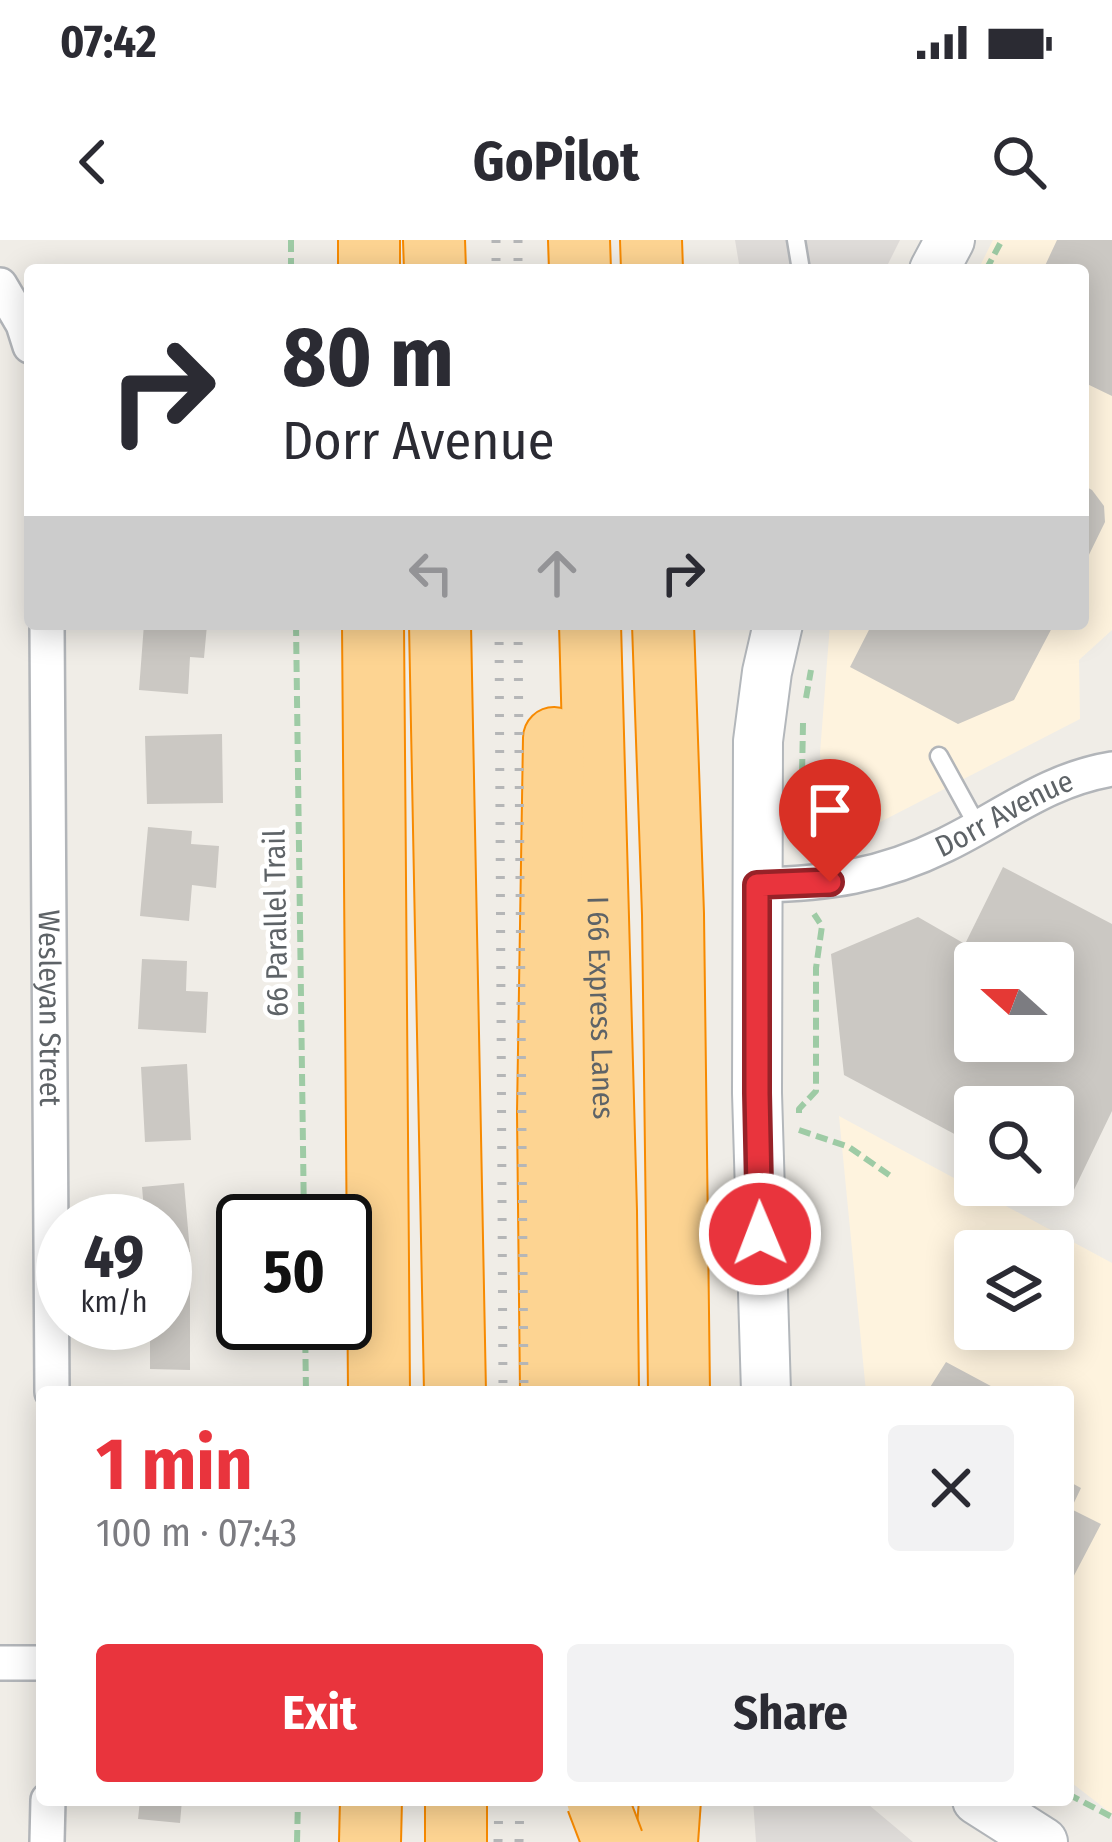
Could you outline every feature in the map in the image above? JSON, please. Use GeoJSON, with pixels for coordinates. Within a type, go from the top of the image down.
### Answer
{"type":"FeatureCollection","features":[{"type":"Feature","properties":{"kind":"highway"},"geometry":{"type":"LineString","coordinates":[[373,630],[379,1386]]}},
{"type":"Feature","properties":{"kind":"highway"},"geometry":{"type":"LineString","coordinates":[[440,630],[454,1386]]}},
{"type":"Feature","properties":{"kind":"highway"},"geometry":{"type":"LineString","coordinates":[[551,1386],[548,1113],[556,630]]}},
{"type":"Feature","properties":{"kind":"highway","name":"I 66 Express Lanes"},"geometry":{"type":"LineString","coordinates":[[590,630],[608,1386]]}},
{"type":"Feature","properties":{"kind":"highway"},"geometry":{"type":"LineString","coordinates":[[663,630],[673,914],[679,1386]]}},
{"type":"Feature","properties":{"kind":"highway"},"geometry":{"type":"LineString","coordinates":[[370,1842],[371,1806]]}},
{"type":"Feature","properties":{"kind":"highway"},"geometry":{"type":"LineString","coordinates":[[456,1806],[456,1842]]}},
{"type":"Feature","properties":{"kind":"highway"},"geometry":{"type":"LineString","coordinates":[[598,1842],[599,1806]]}},
{"type":"Feature","properties":{"kind":"highway"},"geometry":{"type":"LineString","coordinates":[[601,1806],[613,1842]]}},
{"type":"Feature","properties":{"kind":"highway"},"geometry":{"type":"LineString","coordinates":[[667,1842],[670,1806]]}},
{"type":"Feature","properties":{"kind":"main road"},"geometry":{"type":"LineString","coordinates":[[766,1386],[757,1093],[758,741],[777,630]]}},
{"type":"Feature","properties":{"kind":"main road"},"geometry":{"type":"LineString","coordinates":[[986,1806],[1042,1842]]}},
{"type":"Feature","properties":{"kind":"street"},"geometry":{"type":"LineString","coordinates":[[0,285],[24,330]]}},
{"type":"Feature","properties":{"kind":"street","name":"Wesleyan Street"},"geometry":{"type":"LineString","coordinates":[[46,630],[52,1386]]}},
{"type":"Feature","properties":{"kind":"street","name":"Dorr Avenue"},"geometry":{"type":"LineString","coordinates":[[757,885],[809,885],[889,868],[945,846],[1055,784],[1112,769]]}},
{"type":"Feature","properties":{"kind":"street"},"geometry":{"type":"LineString","coordinates":[[0,1663],[36,1664]]}},
{"type":"Feature","properties":{"kind":"street"},"geometry":{"type":"LineString","coordinates":[[47,1842],[48,1806]]}},
{"type":"Feature","properties":{"kind":"lane"},"geometry":{"type":"LineString","coordinates":[[939,756],[978,826]]}},
{"type":"Feature","properties":{"kind":"path","name":"66 Parallel Trail"},"geometry":{"type":"LineString","coordinates":[[296,630],[304,1194]]}},
{"type":"Feature","properties":{"kind":"path"},"geometry":{"type":"LineString","coordinates":[[812,667],[800,749],[801,829],[818,851],[809,885],[814,915],[822,926],[816,968],[816,1091],[800,1109],[799,1130],[849,1147],[892,1177]]}},
{"type":"Feature","properties":{"kind":"path"},"geometry":{"type":"LineString","coordinates":[[305,1350],[306,1386]]}},
{"type":"Feature","properties":{"kind":"path"},"geometry":{"type":"LineString","coordinates":[[1074,1797],[1112,1817]]}},
{"type":"Feature","properties":{"kind":"path"},"geometry":{"type":"LineString","coordinates":[[297,1842],[298,1806]]}},
{"type":"Feature","properties":{"kind":"shaded area"},"geometry":{"type":"Polygon","coordinates":[[[735,240],[900,240],[888,264],[739,264],[735,240]]]}},
{"type":"Feature","properties":{"kind":"shaded area"},"geometry":{"type":"Polygon","coordinates":[[[993,240],[1112,240],[1112,630],[1079,660],[1080,719],[826,850],[820,753],[830,630],[1089,630],[1089,264],[981,264],[993,240]]]}},
{"type":"Feature","properties":{"kind":"shaded area"},"geometry":{"type":"Polygon","coordinates":[[[839,1116],[954,1178],[954,1206],[1006,1206],[1051,1230],[954,1230],[954,1350],[1074,1350],[1074,1243],[1112,1263],[1112,1814],[1074,1785],[1074,1386],[865,1386],[839,1116]]]}},
{"type":"Feature","properties":{"kind":"shaded area"},"geometry":{"type":"Polygon","coordinates":[[[753,1806],[870,1806],[913,1842],[756,1842],[753,1806]]]}},
{"type":"Feature","properties":{"kind":"building"},"geometry":{"type":"Polygon","coordinates":[[[1057,240],[1112,240],[1112,396],[1089,385],[1089,264],[1046,264],[1057,240]]]}},
{"type":"Feature","properties":{"kind":"building"},"geometry":{"type":"Polygon","coordinates":[[[1089,488],[1104,506],[1105,522],[1089,555],[1089,488]]]}},
{"type":"Feature","properties":{"kind":"building"},"geometry":{"type":"Polygon","coordinates":[[[144,630],[207,630],[204,658],[190,657],[188,694],[139,690],[144,630]]]}},
{"type":"Feature","properties":{"kind":"building"},"geometry":{"type":"Polygon","coordinates":[[[869,630],[1051,630],[1014,700],[958,724],[850,667],[869,630]]]}},
{"type":"Feature","properties":{"kind":"building"},"geometry":{"type":"Polygon","coordinates":[[[222,734],[223,803],[147,804],[145,736],[222,734]]]}},
{"type":"Feature","properties":{"kind":"building"},"geometry":{"type":"Polygon","coordinates":[[[148,827],[192,831],[191,844],[219,846],[216,888],[192,885],[189,921],[140,916],[148,827]]]}},
{"type":"Feature","properties":{"kind":"building"},"geometry":{"type":"Polygon","coordinates":[[[1003,867],[1112,924],[1112,1111],[1074,1190],[1074,1086],[954,1086],[954,1134],[844,1075],[831,954],[918,917],[962,942],[954,942],[954,1062],[1074,1062],[1074,942],[966,942],[1003,867]]]}},
{"type":"Feature","properties":{"kind":"building"},"geometry":{"type":"Polygon","coordinates":[[[142,959],[187,961],[186,991],[208,992],[206,1033],[138,1029],[142,959]]]}},
{"type":"Feature","properties":{"kind":"building"},"geometry":{"type":"Polygon","coordinates":[[[187,1064],[191,1140],[145,1142],[141,1067],[187,1064]]]}},
{"type":"Feature","properties":{"kind":"building"},"geometry":{"type":"Polygon","coordinates":[[[184,1183],[185,1194],[143,1194],[142,1187],[184,1183]]]}},
{"type":"Feature","properties":{"kind":"building"},"geometry":{"type":"Polygon","coordinates":[[[150,1350],[190,1350],[190,1370],[150,1369],[150,1350]]]}},
{"type":"Feature","properties":{"kind":"building"},"geometry":{"type":"Polygon","coordinates":[[[946,1362],[991,1386],[931,1386],[946,1362]]]}},
{"type":"Feature","properties":{"kind":"building"},"geometry":{"type":"Polygon","coordinates":[[[1074,1510],[1101,1524],[1074,1576],[1074,1510]]]}},
{"type":"Feature","properties":{"kind":"building"},"geometry":{"type":"Polygon","coordinates":[[[139,1806],[181,1806],[180,1823],[138,1819],[139,1806]]]}},
{"type":"Feature","properties":{"kind":"railway"},"geometry":{"type":"LineString","coordinates":[[496,240],[496,264]]}},
{"type":"Feature","properties":{"kind":"railway"},"geometry":{"type":"LineString","coordinates":[[518,240],[518,264]]}},
{"type":"Feature","properties":{"kind":"railway"},"geometry":{"type":"LineString","coordinates":[[499,630],[503,1386]]}},
{"type":"Feature","properties":{"kind":"railway"},"geometry":{"type":"LineString","coordinates":[[518,630],[524,1386]]}},
{"type":"Feature","properties":{"kind":"railway"},"geometry":{"type":"LineString","coordinates":[[498,1842],[499,1806]]}},
{"type":"Feature","properties":{"kind":"railway"},"geometry":{"type":"LineString","coordinates":[[519,1842],[520,1806]]}},
{"type":"Feature","properties":{"kind":"route"},"geometry":{"type":"LineString","coordinates":[[760,1234],[757,885],[830,882]]}}]}
